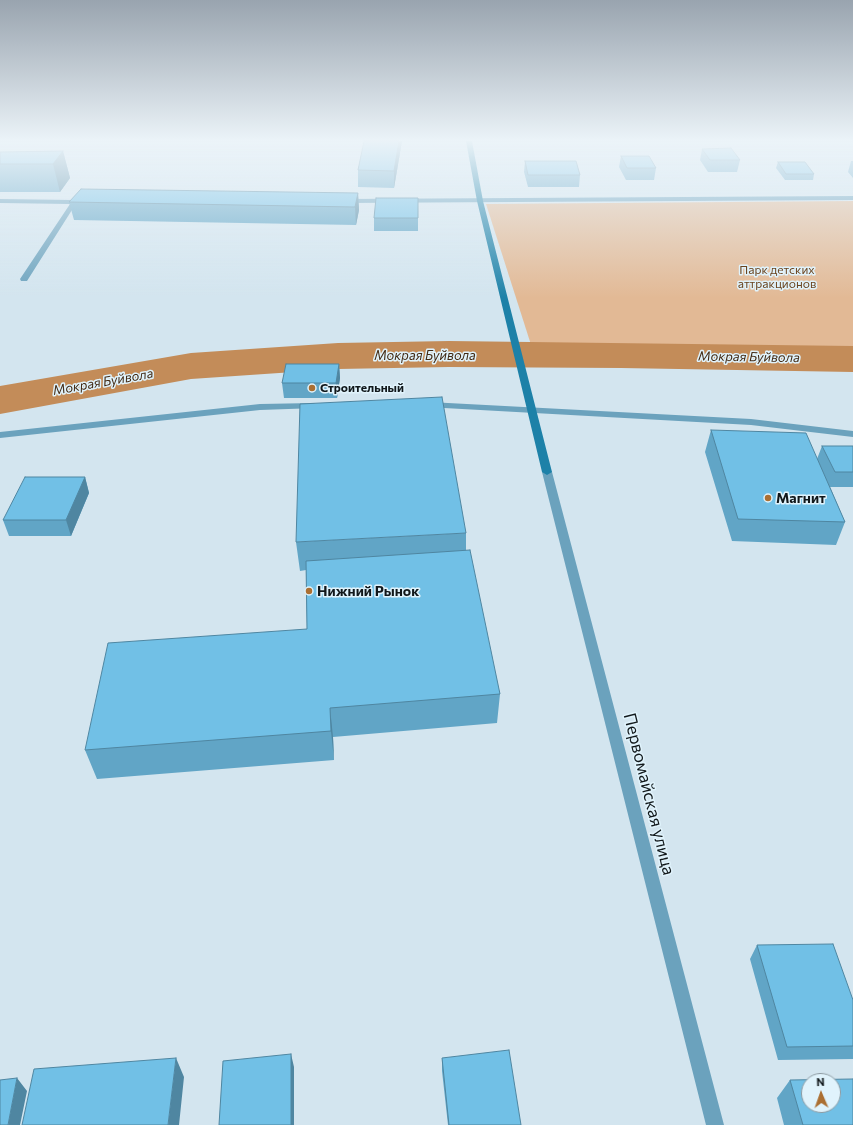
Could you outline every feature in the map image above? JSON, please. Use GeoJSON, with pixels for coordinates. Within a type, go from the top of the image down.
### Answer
{"type":"FeatureCollection","features":[{"type":"Feature","properties":{"kind":"main road"},"geometry":{"type":"LineString","coordinates":[[479,194],[531,410],[548,472]]}},
{"type":"Feature","properties":{"kind":"street"},"geometry":{"type":"LineString","coordinates":[[336,201],[853,198]]}},
{"type":"Feature","properties":{"kind":"street"},"geometry":{"type":"LineString","coordinates":[[0,201],[82,202]]}},
{"type":"Feature","properties":{"kind":"street"},"geometry":{"type":"LineString","coordinates":[[24,278],[74,202]]}},
{"type":"Feature","properties":{"kind":"street"},"geometry":{"type":"LineString","coordinates":[[418,405],[442,405],[751,422],[853,434]]}},
{"type":"Feature","properties":{"kind":"street"},"geometry":{"type":"LineString","coordinates":[[0,435],[260,407],[323,406]]}},
{"type":"Feature","properties":{"kind":"street","name":"Первомайская улица"},"geometry":{"type":"LineString","coordinates":[[548,472],[715,1125]]}},
{"type":"Feature","properties":{"kind":"green space","name":"Парк детских аттракционов"},"geometry":{"type":"Polygon","coordinates":[[[853,201],[853,352],[533,351],[486,204],[853,201]]]}},
{"type":"Feature","properties":{"kind":"building"},"geometry":{"type":"Polygon","coordinates":[[[77,194],[358,194],[355,207],[69,202],[77,194]]]}},
{"type":"Feature","properties":{"kind":"building"},"geometry":{"type":"Polygon","coordinates":[[[376,198],[418,198],[418,218],[374,218],[376,198]]]}},
{"type":"Feature","properties":{"kind":"building"},"geometry":{"type":"Polygon","coordinates":[[[286,364],[339,364],[336,383],[282,383],[286,364]]]}},
{"type":"Feature","properties":{"kind":"building"},"geometry":{"type":"Polygon","coordinates":[[[442,397],[466,533],[296,542],[300,404],[442,397]]]}},
{"type":"Feature","properties":{"kind":"building","name":"Магнит"},"geometry":{"type":"Polygon","coordinates":[[[711,430],[806,433],[845,522],[738,519],[711,430]]]}},
{"type":"Feature","properties":{"kind":"building"},"geometry":{"type":"Polygon","coordinates":[[[822,446],[853,446],[853,472],[835,472],[822,446]]]}},
{"type":"Feature","properties":{"kind":"building"},"geometry":{"type":"Polygon","coordinates":[[[25,477],[85,477],[66,520],[3,520],[25,477]]]}},
{"type":"Feature","properties":{"kind":"building"},"geometry":{"type":"Polygon","coordinates":[[[470,550],[500,694],[330,708],[331,731],[85,750],[108,643],[307,629],[306,561],[470,550]]]}},
{"type":"Feature","properties":{"kind":"building"},"geometry":{"type":"Polygon","coordinates":[[[833,944],[853,1000],[853,1046],[787,1047],[757,945],[833,944]]]}},
{"type":"Feature","properties":{"kind":"building"},"geometry":{"type":"Polygon","coordinates":[[[509,1050],[521,1125],[449,1125],[442,1058],[509,1050]]]}},
{"type":"Feature","properties":{"kind":"building"},"geometry":{"type":"Polygon","coordinates":[[[291,1054],[291,1125],[219,1125],[223,1061],[291,1054]]]}},
{"type":"Feature","properties":{"kind":"building"},"geometry":{"type":"Polygon","coordinates":[[[176,1058],[168,1125],[22,1125],[34,1069],[176,1058]]]}},
{"type":"Feature","properties":{"kind":"building"},"geometry":{"type":"Polygon","coordinates":[[[17,1078],[8,1125],[0,1125],[0,1080],[17,1078]]]}},
{"type":"Feature","properties":{"kind":"building"},"geometry":{"type":"Polygon","coordinates":[[[841,1079],[853,1079],[853,1125],[803,1125],[790,1080],[801,1080],[801,1113],[841,1113],[841,1079]]]}},
{"type":"Feature","properties":{"kind":"waterway","name":"Мокрая Буйвола"},"geometry":{"type":"LineString","coordinates":[[0,400],[191,366],[338,356],[449,354],[621,355],[853,359]]}},
{"type":"Feature","properties":{"kind":"place","name":"Строительный"},"geometry":{"type":"Point","coordinates":[312,388]}},
{"type":"Feature","properties":{"kind":"place","name":"Магнит"},"geometry":{"type":"Point","coordinates":[768,498]}},
{"type":"Feature","properties":{"kind":"place","name":"Нижний Рынок"},"geometry":{"type":"Point","coordinates":[309,591]}}]}
